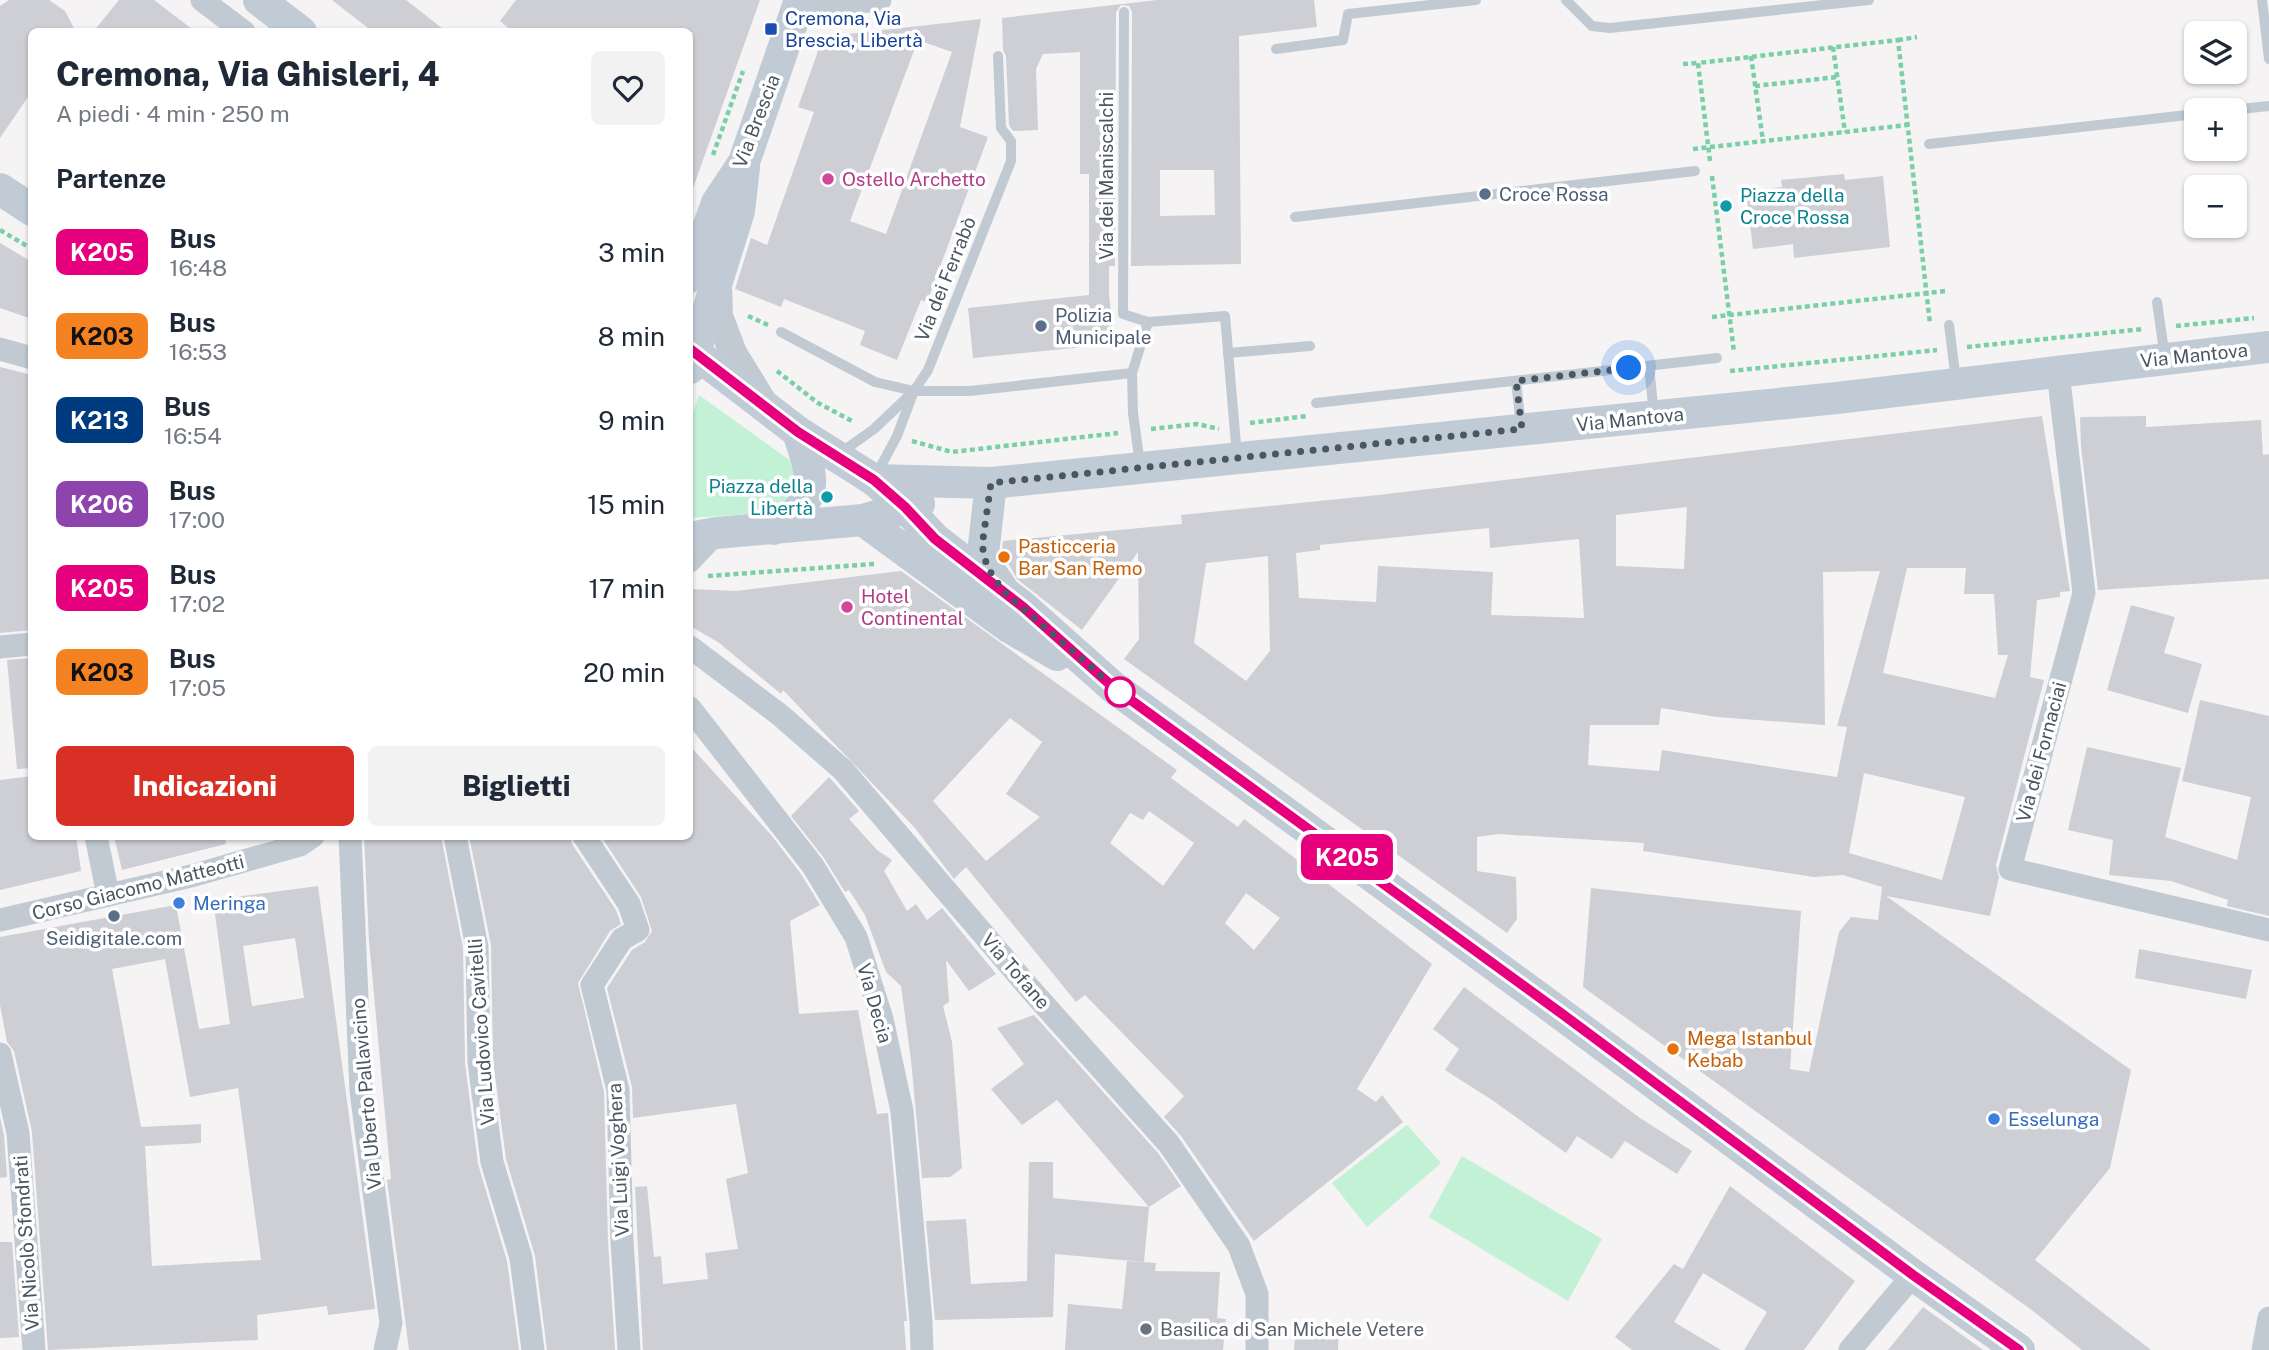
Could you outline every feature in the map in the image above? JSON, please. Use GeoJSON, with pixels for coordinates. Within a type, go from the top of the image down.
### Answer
{"type":"FeatureCollection","features":[{"type":"Feature","properties":{"kind":"main road"},"geometry":{"type":"LineString","coordinates":[[258,0],[296,28]]}},
{"type":"Feature","properties":{"kind":"main road","name":"Via Brescia"},"geometry":{"type":"LineString","coordinates":[[704,281],[717,203],[744,162],[799,3]]}},
{"type":"Feature","properties":{"kind":"main road"},"geometry":{"type":"LineString","coordinates":[[0,189],[28,206]]}},
{"type":"Feature","properties":{"kind":"main road"},"geometry":{"type":"LineString","coordinates":[[693,344],[704,281]]}},
{"type":"Feature","properties":{"kind":"main road","name":"Via Mantova"},"geometry":{"type":"LineString","coordinates":[[863,520],[954,496],[991,483],[1956,385],[2269,347]]}},
{"type":"Feature","properties":{"kind":"main road"},"geometry":{"type":"LineString","coordinates":[[693,357],[798,432],[874,480],[905,507],[935,539],[1003,591],[1113,687],[2019,1350]]}},
{"type":"Feature","properties":{"kind":"main road"},"geometry":{"type":"LineString","coordinates":[[774,529],[795,516],[810,489],[808,462],[798,432]]}},
{"type":"Feature","properties":{"kind":"main road"},"geometry":{"type":"LineString","coordinates":[[874,480],[953,467]]}},
{"type":"Feature","properties":{"kind":"main road","name":"Via Mantova"},"geometry":{"type":"LineString","coordinates":[[953,467],[991,483]]}},
{"type":"Feature","properties":{"kind":"main road"},"geometry":{"type":"LineString","coordinates":[[991,483],[983,554],[989,570],[1003,591]]}},
{"type":"Feature","properties":{"kind":"main road"},"geometry":{"type":"LineString","coordinates":[[703,536],[863,520],[1009,627],[1113,687]]}},
{"type":"Feature","properties":{"kind":"street"},"geometry":{"type":"LineString","coordinates":[[202,0],[239,28]]}},
{"type":"Feature","properties":{"kind":"street"},"geometry":{"type":"LineString","coordinates":[[799,3],[880,0]]}},
{"type":"Feature","properties":{"kind":"street"},"geometry":{"type":"LineString","coordinates":[[704,281],[733,353],[766,408]]}},
{"type":"Feature","properties":{"kind":"street"},"geometry":{"type":"LineString","coordinates":[[0,349],[28,357]]}},
{"type":"Feature","properties":{"kind":"street","name":"Via dei Fornaciai"},"geometry":{"type":"LineString","coordinates":[[2058,372],[2084,593],[2010,869],[2269,930]]}},
{"type":"Feature","properties":{"kind":"street"},"geometry":{"type":"LineString","coordinates":[[696,569],[703,536]]}},
{"type":"Feature","properties":{"kind":"street"},"geometry":{"type":"LineString","coordinates":[[0,647],[28,644]]}},
{"type":"Feature","properties":{"kind":"street","name":"Via Tofane"},"geometry":{"type":"LineString","coordinates":[[693,656],[780,715],[843,770],[1031,989],[1169,1144],[1239,1246],[1257,1294],[1256,1350]]}},
{"type":"Feature","properties":{"kind":"street","name":"Via Decia"},"geometry":{"type":"LineString","coordinates":[[693,712],[813,866],[856,937],[882,1019],[902,1111],[922,1350]]}},
{"type":"Feature","properties":{"kind":"street"},"geometry":{"type":"LineString","coordinates":[[97,840],[108,895]]}},
{"type":"Feature","properties":{"kind":"street","name":"Corso Giacomo Matteotti"},"geometry":{"type":"LineString","coordinates":[[0,920],[191,876],[288,849],[307,840]]}},
{"type":"Feature","properties":{"kind":"street","name":"Via Uberto Pallavicino"},"geometry":{"type":"LineString","coordinates":[[350,840],[361,1091],[391,1323],[386,1350]]}},
{"type":"Feature","properties":{"kind":"street","name":"Via Ludovico Cavitelli"},"geometry":{"type":"LineString","coordinates":[[456,840],[477,947],[479,1062],[492,1163],[522,1258],[533,1350]]}},
{"type":"Feature","properties":{"kind":"street","name":"Via Luigi Voghera"},"geometry":{"type":"LineString","coordinates":[[587,840],[629,904],[638,930],[622,939],[592,985],[618,1090],[622,1241],[629,1350]]}},
{"type":"Feature","properties":{"kind":"street","name":"Via Nicolò Sfondrati"},"geometry":{"type":"LineString","coordinates":[[0,1054],[18,1133],[34,1350]]}},
{"type":"Feature","properties":{"kind":"street"},"geometry":{"type":"LineString","coordinates":[[1850,1350],[1913,1275]]}},
{"type":"Feature","properties":{"kind":"street"},"geometry":{"type":"LineString","coordinates":[[2263,1350],[2269,1318]]}},
{"type":"Feature","properties":{"kind":"lane"},"geometry":{"type":"LineString","coordinates":[[1276,49],[1343,40],[1348,14],[1476,0]]}},
{"type":"Feature","properties":{"kind":"lane"},"geometry":{"type":"LineString","coordinates":[[1566,0],[1592,26],[1610,28],[1869,0]]}},
{"type":"Feature","properties":{"kind":"lane"},"geometry":{"type":"LineString","coordinates":[[2262,0],[2269,59]]}},
{"type":"Feature","properties":{"kind":"lane","name":"Via dei Maniscalchi"},"geometry":{"type":"LineString","coordinates":[[1124,12],[1123,314],[1148,322]]}},
{"type":"Feature","properties":{"kind":"lane","name":"Via dei Ferrabò"},"geometry":{"type":"LineString","coordinates":[[874,480],[897,436],[915,391],[928,370],[1011,161],[1011,141],[1001,128],[998,57]]}},
{"type":"Feature","properties":{"kind":"lane"},"geometry":{"type":"LineString","coordinates":[[2247,108],[2269,106]]}},
{"type":"Feature","properties":{"kind":"lane"},"geometry":{"type":"LineString","coordinates":[[1929,144],[2184,115]]}},
{"type":"Feature","properties":{"kind":"lane"},"geometry":{"type":"LineString","coordinates":[[1295,217],[1695,171]]}},
{"type":"Feature","properties":{"kind":"lane"},"geometry":{"type":"LineString","coordinates":[[2157,302],[2165,358]]}},
{"type":"Feature","properties":{"kind":"lane"},"geometry":{"type":"LineString","coordinates":[[1141,468],[1133,412],[1132,373],[1148,322],[1225,316],[1237,458]]}},
{"type":"Feature","properties":{"kind":"lane"},"geometry":{"type":"LineString","coordinates":[[1949,325],[1956,385]]}},
{"type":"Feature","properties":{"kind":"lane"},"geometry":{"type":"LineString","coordinates":[[781,332],[875,382],[915,391],[970,391],[1132,373]]}},
{"type":"Feature","properties":{"kind":"lane"},"geometry":{"type":"LineString","coordinates":[[1228,353],[1310,346]]}},
{"type":"Feature","properties":{"kind":"lane"},"geometry":{"type":"LineString","coordinates":[[1316,403],[1717,358]]}},
{"type":"Feature","properties":{"kind":"lane"},"geometry":{"type":"LineString","coordinates":[[1648,366],[1654,416]]}},
{"type":"Feature","properties":{"kind":"lane"},"geometry":{"type":"LineString","coordinates":[[1516,381],[1522,429]]}},
{"type":"Feature","properties":{"kind":"lane","name":"Via dei Ferrabò"},"geometry":{"type":"LineString","coordinates":[[836,456],[874,429],[915,391]]}},
{"type":"Feature","properties":{"kind":"path"},"geometry":{"type":"LineString","coordinates":[[1684,64],[1917,37]]}},
{"type":"Feature","properties":{"kind":"path"},"geometry":{"type":"LineString","coordinates":[[1898,40],[1930,328]]}},
{"type":"Feature","properties":{"kind":"path"},"geometry":{"type":"LineString","coordinates":[[1833,47],[1845,132]]}},
{"type":"Feature","properties":{"kind":"path"},"geometry":{"type":"LineString","coordinates":[[1751,57],[1763,141]]}},
{"type":"Feature","properties":{"kind":"path"},"geometry":{"type":"LineString","coordinates":[[1698,63],[1737,377]]}},
{"type":"Feature","properties":{"kind":"path"},"geometry":{"type":"LineString","coordinates":[[712,157],[745,65]]}},
{"type":"Feature","properties":{"kind":"path"},"geometry":{"type":"LineString","coordinates":[[1755,86],[1838,77]]}},
{"type":"Feature","properties":{"kind":"path"},"geometry":{"type":"LineString","coordinates":[[1693,149],[1907,125]]}},
{"type":"Feature","properties":{"kind":"path"},"geometry":{"type":"LineString","coordinates":[[0,230],[28,247]]}},
{"type":"Feature","properties":{"kind":"path"},"geometry":{"type":"LineString","coordinates":[[1712,317],[1946,290]]}},
{"type":"Feature","properties":{"kind":"path"},"geometry":{"type":"LineString","coordinates":[[737,310],[781,332]]}},
{"type":"Feature","properties":{"kind":"path"},"geometry":{"type":"LineString","coordinates":[[1932,339],[1934,356]]}},
{"type":"Feature","properties":{"kind":"path"},"geometry":{"type":"LineString","coordinates":[[775,369],[818,403],[856,423]]}},
{"type":"Feature","properties":{"kind":"path"},"geometry":{"type":"LineString","coordinates":[[911,441],[953,467]]}},
{"type":"Feature","properties":{"kind":"path"},"geometry":{"type":"LineString","coordinates":[[696,569],[882,563]]}},
{"type":"Feature","properties":{"kind":"green space"},"geometry":{"type":"Polygon","coordinates":[[[699,395],[788,459],[798,469],[801,484],[776,512],[693,518],[693,413],[699,395]]]}},
{"type":"Feature","properties":{"kind":"green space"},"geometry":{"type":"Polygon","coordinates":[[[1407,1125],[1441,1163],[1367,1227],[1332,1183],[1407,1125]]]}},
{"type":"Feature","properties":{"kind":"green space"},"geometry":{"type":"Polygon","coordinates":[[[1462,1156],[1602,1239],[1568,1301],[1429,1217],[1462,1156]]]}},
{"type":"Feature","properties":{"kind":"building"},"geometry":{"type":"Polygon","coordinates":[[[9,0],[49,0],[65,11],[74,28],[28,28],[28,97],[0,138],[0,6],[9,0]]]}},
{"type":"Feature","properties":{"kind":"building"},"geometry":{"type":"Polygon","coordinates":[[[119,0],[154,0],[191,28],[96,28],[119,0]]]}},
{"type":"Feature","properties":{"kind":"building"},"geometry":{"type":"Polygon","coordinates":[[[332,0],[406,0],[442,28],[368,28],[332,0]]]}},
{"type":"Feature","properties":{"kind":"building"},"geometry":{"type":"Polygon","coordinates":[[[516,0],[760,0],[693,188],[693,28],[508,28],[500,21],[516,0]]]}},
{"type":"Feature","properties":{"kind":"building"},"geometry":{"type":"Polygon","coordinates":[[[1157,0],[1314,0],[1317,27],[1239,36],[1241,264],[1131,266],[1132,12],[1129,6],[1121,5],[1116,12],[1115,266],[1109,266],[1114,344],[973,358],[968,308],[1089,295],[1089,174],[1080,174],[1080,52],[1043,54],[1036,69],[1038,130],[1013,131],[1009,125],[1002,18],[1157,0]],[[1160,170],[1160,216],[1215,215],[1214,170],[1160,170]]]}},
{"type":"Feature","properties":{"kind":"building"},"geometry":{"type":"Polygon","coordinates":[[[981,19],[960,127],[988,137],[927,302],[921,300],[897,360],[860,345],[865,331],[784,299],[781,307],[735,289],[751,238],[767,245],[814,112],[798,107],[821,37],[981,19]],[[918,40],[850,221],[886,234],[952,52],[918,40]]]}},
{"type":"Feature","properties":{"kind":"building"},"geometry":{"type":"Polygon","coordinates":[[[1844,174],[1845,180],[1883,176],[1890,247],[1794,258],[1793,244],[1753,249],[1746,191],[1782,187],[1781,180],[1844,174]]]}},
{"type":"Feature","properties":{"kind":"building"},"geometry":{"type":"Polygon","coordinates":[[[0,243],[28,260],[28,318],[0,308],[0,243]]]}},
{"type":"Feature","properties":{"kind":"building"},"geometry":{"type":"Polygon","coordinates":[[[0,367],[28,374],[28,630],[0,633],[0,367]]]}},
{"type":"Feature","properties":{"kind":"building"},"geometry":{"type":"Polygon","coordinates":[[[2042,416],[2070,591],[2060,592],[2060,597],[2037,600],[2030,677],[2044,680],[1996,865],[1999,877],[1990,916],[1886,896],[2131,1070],[2110,1168],[2035,1260],[2151,1350],[2082,1350],[2033,1311],[1583,987],[1591,888],[1801,911],[1790,1069],[1809,1072],[1839,932],[1851,917],[1878,920],[1882,887],[1843,875],[1814,877],[1643,851],[1644,843],[1498,834],[1477,837],[1477,871],[1516,877],[1517,919],[1507,933],[1124,659],[1139,639],[1138,552],[1082,630],[1017,579],[1002,552],[1003,541],[1182,524],[1181,515],[1378,495],[2042,416]],[[1687,507],[1616,515],[1616,566],[1684,569],[1687,507]],[[1489,528],[1320,545],[1320,550],[1296,553],[1299,598],[1376,602],[1378,566],[1493,572],[1491,615],[1584,618],[1579,539],[1490,548],[1489,528]],[[1268,556],[1206,563],[1194,643],[1246,681],[1270,651],[1268,556]],[[1907,568],[1883,673],[1995,698],[2008,655],[1998,655],[1994,594],[1964,594],[1966,568],[1907,568]],[[1880,571],[1823,572],[1825,725],[1717,717],[1661,708],[1659,725],[1590,725],[1588,765],[1659,771],[1662,750],[1837,777],[1847,727],[1837,726],[1880,571]],[[1864,773],[1849,853],[1942,880],[1965,797],[1864,773]]]}},
{"type":"Feature","properties":{"kind":"building"},"geometry":{"type":"Polygon","coordinates":[[[2146,416],[2146,427],[2261,420],[2263,455],[2269,454],[2269,579],[2098,590],[2080,417],[2146,416]]]}},
{"type":"Feature","properties":{"kind":"building"},"geometry":{"type":"Polygon","coordinates":[[[901,571],[1177,770],[1171,778],[1238,827],[1244,819],[1432,964],[1357,1089],[1376,1102],[1382,1095],[1403,1122],[1254,1241],[1181,1136],[1164,1117],[1184,1096],[1085,995],[1076,1002],[966,867],[954,879],[915,828],[783,690],[781,694],[718,642],[693,628],[693,589],[736,591],[901,571]],[[1010,718],[933,801],[986,861],[1040,817],[1006,794],[1042,742],[1010,718]],[[1149,811],[1143,820],[1130,813],[1110,843],[1163,886],[1194,843],[1149,811]],[[1246,893],[1225,923],[1254,950],[1280,918],[1246,893]]]}},
{"type":"Feature","properties":{"kind":"building"},"geometry":{"type":"Polygon","coordinates":[[[2131,605],[2175,617],[2164,653],[2202,664],[2188,713],[2107,690],[2131,605]]]}},
{"type":"Feature","properties":{"kind":"building"},"geometry":{"type":"Polygon","coordinates":[[[28,658],[28,768],[17,769],[7,660],[28,658]]]}},
{"type":"Feature","properties":{"kind":"building"},"geometry":{"type":"Polygon","coordinates":[[[2200,700],[2269,716],[2269,916],[2227,906],[2228,900],[2171,881],[2109,875],[2113,840],[2068,830],[2087,747],[2181,768],[2165,837],[2237,860],[2251,797],[2182,781],[2200,700]]]}},
{"type":"Feature","properties":{"kind":"building"},"geometry":{"type":"Polygon","coordinates":[[[693,749],[772,836],[801,874],[820,905],[790,921],[799,1014],[858,1010],[877,1114],[888,1113],[907,1321],[904,1321],[906,1350],[643,1350],[635,1187],[647,1186],[654,1257],[661,1256],[663,1284],[708,1279],[705,1253],[738,1249],[726,1179],[748,1173],[736,1104],[633,1118],[632,1087],[607,988],[632,950],[645,942],[652,931],[641,897],[604,840],[693,840],[693,749]]]}},
{"type":"Feature","properties":{"kind":"building"},"geometry":{"type":"Polygon","coordinates":[[[28,776],[28,840],[77,840],[81,871],[0,890],[0,780],[28,776]]]}},
{"type":"Feature","properties":{"kind":"building"},"geometry":{"type":"Polygon","coordinates":[[[829,777],[859,811],[849,819],[877,850],[892,860],[884,871],[907,911],[916,904],[927,920],[942,908],[996,974],[969,991],[946,960],[949,1002],[943,1006],[952,1042],[962,1168],[950,1177],[922,1178],[901,986],[886,972],[865,915],[849,890],[845,892],[824,858],[791,816],[829,777]]]}},
{"type":"Feature","properties":{"kind":"building"},"geometry":{"type":"Polygon","coordinates":[[[115,840],[226,840],[226,844],[122,870],[115,840]]]}},
{"type":"Feature","properties":{"kind":"building"},"geometry":{"type":"Polygon","coordinates":[[[364,840],[442,840],[463,948],[465,1064],[478,1164],[507,1261],[519,1350],[409,1350],[387,1180],[391,1179],[369,941],[364,840]]]}},
{"type":"Feature","properties":{"kind":"building"},"geometry":{"type":"Polygon","coordinates":[[[470,840],[571,840],[616,910],[621,924],[610,931],[578,983],[604,1092],[608,1242],[615,1350],[547,1350],[535,1256],[506,1159],[493,1061],[491,945],[470,840]]]}},
{"type":"Feature","properties":{"kind":"building"},"geometry":{"type":"Polygon","coordinates":[[[318,886],[375,1309],[328,1315],[327,1306],[257,1315],[258,1340],[48,1350],[32,1132],[14,1051],[7,1042],[0,1005],[0,937],[176,905],[199,1029],[230,1024],[213,900],[318,886]],[[295,938],[243,946],[252,1006],[304,998],[295,938]],[[165,959],[112,969],[141,1127],[201,1124],[201,1143],[145,1146],[152,1266],[261,1260],[238,1088],[190,1097],[165,959]]]}},
{"type":"Feature","properties":{"kind":"building"},"geometry":{"type":"Polygon","coordinates":[[[2139,949],[2252,970],[2246,999],[2135,978],[2139,949]]]}},
{"type":"Feature","properties":{"kind":"building"},"geometry":{"type":"Polygon","coordinates":[[[1464,987],[1640,1118],[1692,1151],[1677,1174],[1625,1141],[1612,1159],[1577,1136],[1566,1153],[1445,1070],[1459,1049],[1433,1029],[1464,987]]]}},
{"type":"Feature","properties":{"kind":"building"},"geometry":{"type":"Polygon","coordinates":[[[1034,1015],[1158,1153],[1181,1186],[1149,1207],[1057,1100],[1022,1125],[991,1089],[1024,1064],[997,1028],[1034,1015]]]}},
{"type":"Feature","properties":{"kind":"building"},"geometry":{"type":"Polygon","coordinates":[[[0,1117],[7,1177],[0,1178],[0,1117]]]}},
{"type":"Feature","properties":{"kind":"building"},"geometry":{"type":"Polygon","coordinates":[[[1029,1162],[1053,1162],[1053,1198],[1149,1207],[1144,1262],[1055,1254],[1053,1317],[935,1320],[926,1221],[966,1219],[971,1284],[1027,1281],[1029,1162]]]}},
{"type":"Feature","properties":{"kind":"building"},"geometry":{"type":"Polygon","coordinates":[[[1730,1186],[1855,1281],[1804,1350],[1744,1350],[1767,1312],[1703,1273],[1674,1322],[1721,1350],[1632,1350],[1615,1337],[1674,1264],[1683,1269],[1730,1186]]]}},
{"type":"Feature","properties":{"kind":"building"},"geometry":{"type":"Polygon","coordinates":[[[0,1242],[12,1242],[19,1337],[0,1338],[0,1242]]]}},
{"type":"Feature","properties":{"kind":"building"},"geometry":{"type":"Polygon","coordinates":[[[1127,1261],[1156,1263],[1155,1271],[1220,1272],[1217,1318],[1226,1319],[1223,1350],[1065,1350],[1068,1304],[1122,1309],[1127,1261]]]}},
{"type":"Feature","properties":{"kind":"building"},"geometry":{"type":"Polygon","coordinates":[[[1923,1307],[1983,1350],[1888,1350],[1923,1307]]]}},
{"type":"Feature","properties":{"kind":"building"},"geometry":{"type":"Polygon","coordinates":[[[1296,1324],[1339,1326],[1338,1350],[1294,1350],[1296,1324]]]}},
{"type":"Feature","properties":{"kind":"bus line","name":"K205"},"geometry":{"type":"LineString","coordinates":[[693,351],[798,432],[874,480],[905,507],[935,539],[1023,607],[1113,687],[2019,1350]]}},
{"type":"Feature","properties":{"kind":"place","name":"Cremona, Via Brescia, Libertà"},"geometry":{"type":"Point","coordinates":[771,29]}},
{"type":"Feature","properties":{"kind":"place","name":"Ostello Archetto"},"geometry":{"type":"Point","coordinates":[828,179]}},
{"type":"Feature","properties":{"kind":"place","name":"Croce Rossa"},"geometry":{"type":"Point","coordinates":[1485,194]}},
{"type":"Feature","properties":{"kind":"place","name":"Piazza della Croce Rossa"},"geometry":{"type":"Point","coordinates":[1726,206]}},
{"type":"Feature","properties":{"kind":"place","name":"Polizia Municipale"},"geometry":{"type":"Point","coordinates":[1041,326]}},
{"type":"Feature","properties":{"kind":"place","name":"Piazza della Libertà"},"geometry":{"type":"Point","coordinates":[827,497]}},
{"type":"Feature","properties":{"kind":"place","name":"Pasticceria Bar San Remo"},"geometry":{"type":"Point","coordinates":[1004,557]}},
{"type":"Feature","properties":{"kind":"place","name":"Hotel Continental"},"geometry":{"type":"Point","coordinates":[847,607]}},
{"type":"Feature","properties":{"kind":"place","name":"Meringa"},"geometry":{"type":"Point","coordinates":[179,903]}},
{"type":"Feature","properties":{"kind":"place","name":"Seidigitale.com"},"geometry":{"type":"Point","coordinates":[114,916]}},
{"type":"Feature","properties":{"kind":"place","name":"Mega Istanbul Kebab"},"geometry":{"type":"Point","coordinates":[1673,1049]}},
{"type":"Feature","properties":{"kind":"place","name":"Esselunga"},"geometry":{"type":"Point","coordinates":[1994,1119]}},
{"type":"Feature","properties":{"kind":"place","name":"Basilica di San Michele Vetere"},"geometry":{"type":"Point","coordinates":[1146,1329]}},
{"type":"Feature","properties":{"kind":"route"},"geometry":{"type":"LineString","coordinates":[[1120,692],[1003,591],[989,570],[983,554],[983,539],[987,526],[991,483],[1522,429],[1516,381],[1629,368]]}}]}
